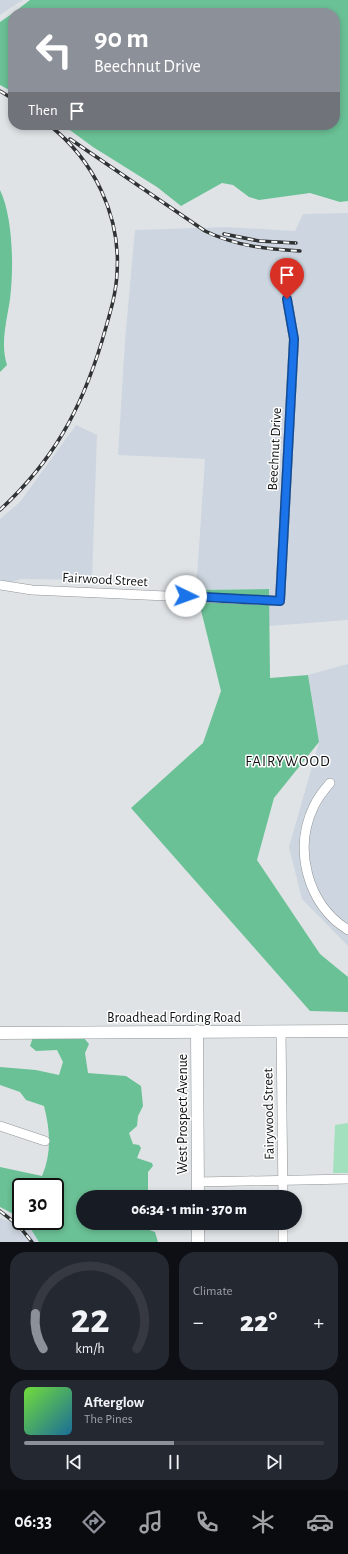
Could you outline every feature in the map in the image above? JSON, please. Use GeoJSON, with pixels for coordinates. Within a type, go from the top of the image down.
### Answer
{"type":"FeatureCollection","features":[{"type":"Feature","properties":{"kind":"street","name":"Beechnut Drive"},"geometry":{"type":"LineString","coordinates":[[280,601],[294,339],[287,299]]}},
{"type":"Feature","properties":{"kind":"street","name":"Fairwood Street"},"geometry":{"type":"LineString","coordinates":[[0,585],[32,590],[280,601]]}},
{"type":"Feature","properties":{"kind":"street"},"geometry":{"type":"LineString","coordinates":[[330,783],[320,797],[310,817],[305,839],[305,862],[310,882],[319,901],[330,916],[348,930]]}},
{"type":"Feature","properties":{"kind":"street","name":"Fairywood Street"},"geometry":{"type":"LineString","coordinates":[[281,1031],[283,1190]]}},
{"type":"Feature","properties":{"kind":"street","name":"Broadhead Fording Road"},"geometry":{"type":"LineString","coordinates":[[0,1033],[348,1031]]}},
{"type":"Feature","properties":{"kind":"street","name":"West Prospect Avenue"},"geometry":{"type":"LineString","coordinates":[[197,1032],[198,1190]]}},
{"type":"Feature","properties":{"kind":"street"},"geometry":{"type":"LineString","coordinates":[[0,1126],[45,1141]]}},
{"type":"Feature","properties":{"kind":"street"},"geometry":{"type":"LineString","coordinates":[[198,1182],[348,1179]]}},
{"type":"Feature","properties":{"kind":"street"},"geometry":{"type":"LineString","coordinates":[[198,1230],[198,1242]]}},
{"type":"Feature","properties":{"kind":"street"},"geometry":{"type":"LineString","coordinates":[[283,1230],[283,1242]]}},
{"type":"Feature","properties":{"kind":"shaded area"},"geometry":{"type":"Polygon","coordinates":[[[0,0],[23,0],[11,8],[8,8],[8,10],[0,15],[0,0]]]}},
{"type":"Feature","properties":{"kind":"shaded area"},"geometry":{"type":"Polygon","coordinates":[[[348,213],[348,620],[269,626],[268,589],[196,590],[205,459],[118,455],[125,341],[135,230],[226,227],[295,231],[303,214],[348,213]]]}},
{"type":"Feature","properties":{"kind":"shaded area"},"geometry":{"type":"Polygon","coordinates":[[[76,425],[97,435],[92,580],[21,579],[0,586],[0,519],[20,502],[76,425]]]}},
{"type":"Feature","properties":{"kind":"shaded area"},"geometry":{"type":"Polygon","coordinates":[[[348,664],[348,946],[302,899],[289,847],[319,742],[308,675],[348,664]]]}},
{"type":"Feature","properties":{"kind":"shaded area"},"geometry":{"type":"Polygon","coordinates":[[[0,1218],[12,1222],[12,1230],[37,1230],[43,1242],[0,1242],[0,1218]]]}},
{"type":"Feature","properties":{"kind":"green space"},"geometry":{"type":"Polygon","coordinates":[[[30,0],[348,0],[348,201],[340,202],[310,193],[259,200],[249,197],[233,185],[222,183],[181,206],[157,187],[93,147],[70,130],[340,130],[340,8],[20,8],[30,0]]]}},
{"type":"Feature","properties":{"kind":"green space"},"geometry":{"type":"Polygon","coordinates":[[[8,16],[8,89],[0,85],[0,22],[8,16]]]}},
{"type":"Feature","properties":{"kind":"green space"},"geometry":{"type":"Polygon","coordinates":[[[0,190],[8,214],[12,273],[4,340],[7,365],[0,372],[0,190]]]}},
{"type":"Feature","properties":{"kind":"green space"},"geometry":{"type":"Polygon","coordinates":[[[269,589],[270,678],[308,675],[319,742],[274,798],[257,860],[320,954],[348,977],[348,1012],[310,1011],[131,808],[203,743],[221,691],[196,590],[269,589]]]}},
{"type":"Feature","properties":{"kind":"green space"},"geometry":{"type":"Polygon","coordinates":[[[33,1037],[84,1038],[89,1044],[85,1053],[88,1073],[126,1076],[141,1086],[143,1106],[138,1116],[137,1126],[129,1133],[133,1144],[139,1145],[141,1148],[137,1158],[152,1163],[153,1166],[148,1172],[148,1190],[76,1190],[76,1230],[150,1230],[155,1232],[158,1242],[39,1242],[32,1230],[64,1230],[64,1178],[12,1178],[12,1213],[0,1207],[0,1167],[42,1176],[49,1150],[48,1123],[44,1106],[26,1100],[20,1092],[0,1085],[0,1067],[36,1070],[59,1075],[63,1062],[57,1050],[36,1051],[30,1046],[33,1037]]]}},
{"type":"Feature","properties":{"kind":"green space"},"geometry":{"type":"Polygon","coordinates":[[[348,1123],[348,1173],[333,1173],[335,1125],[348,1123]]]}},
{"type":"Feature","properties":{"kind":"railway"},"geometry":{"type":"LineString","coordinates":[[0,91],[8,96]]}},
{"type":"Feature","properties":{"kind":"railway"},"geometry":{"type":"LineString","coordinates":[[0,510],[19,492],[35,473],[63,433],[85,390],[94,366],[115,291],[117,252],[109,210],[91,172],[79,155],[55,130]]}},
{"type":"Feature","properties":{"kind":"railway"},"geometry":{"type":"LineString","coordinates":[[70,139],[205,231],[228,240],[251,246],[300,251]]}},
{"type":"Feature","properties":{"kind":"railway"},"geometry":{"type":"LineString","coordinates":[[224,234],[259,241],[296,243]]}},
{"type":"Feature","properties":{"kind":"railway"},"geometry":{"type":"LineString","coordinates":[[0,1211],[19,1226],[32,1242]]}},
{"type":"Feature","properties":{"kind":"district","name":"FAIRYWOOD"},"geometry":{"type":"Point","coordinates":[288,761]}},
{"type":"Feature","properties":{"kind":"route"},"geometry":{"type":"LineString","coordinates":[[186,596],[280,601],[294,339],[287,299]]}}]}
